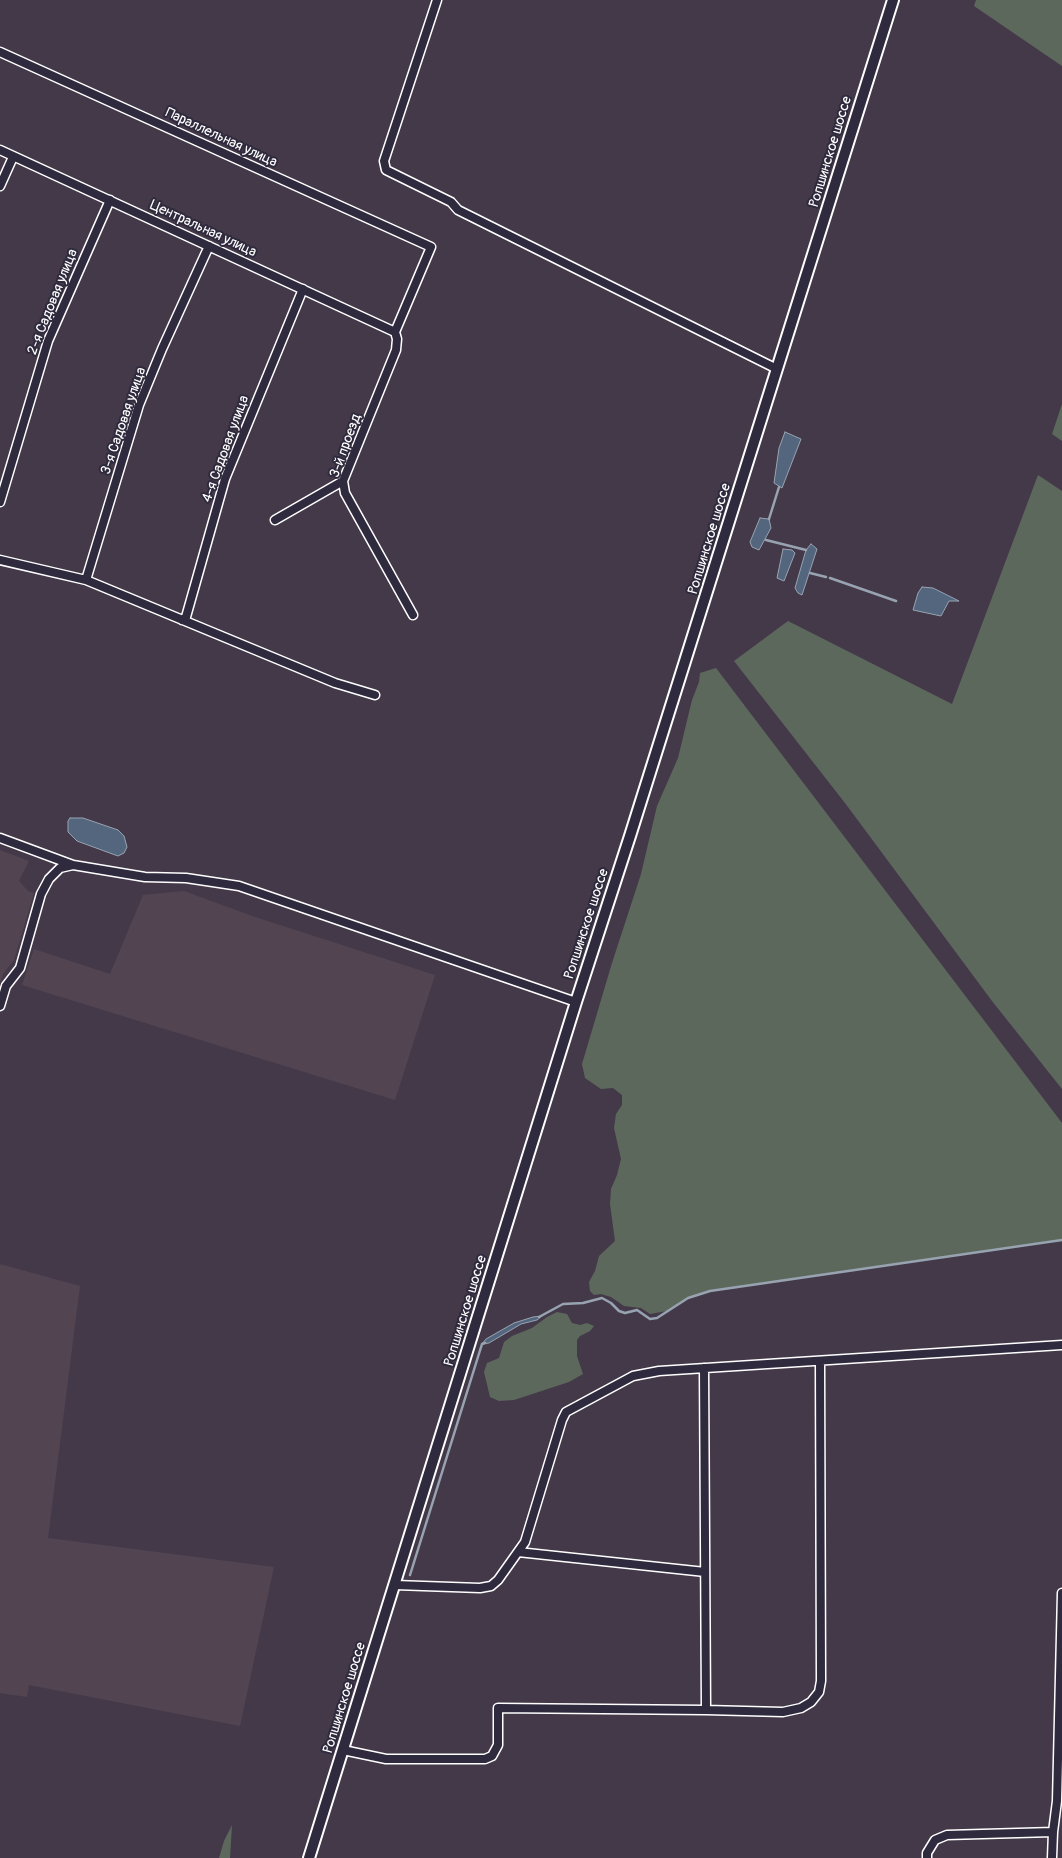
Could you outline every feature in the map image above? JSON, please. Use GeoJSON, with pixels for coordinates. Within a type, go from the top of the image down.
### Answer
{"type":"FeatureCollection","features":[{"type":"Feature","properties":{"kind":"main road","name":"Ропшинское шоссе"},"geometry":{"type":"LineString","coordinates":[[309,1858],[576,1002],[893,0]]}},
{"type":"Feature","properties":{"kind":"street"},"geometry":{"type":"LineString","coordinates":[[437,0],[384,161],[386,170],[450,202],[458,210],[777,369]]}},
{"type":"Feature","properties":{"kind":"street","name":"Параллельная улица"},"geometry":{"type":"LineString","coordinates":[[0,52],[431,247]]}},
{"type":"Feature","properties":{"kind":"street","name":"Центральная улица"},"geometry":{"type":"LineString","coordinates":[[0,150],[395,332]]}},
{"type":"Feature","properties":{"kind":"street"},"geometry":{"type":"LineString","coordinates":[[0,186],[14,157]]}},
{"type":"Feature","properties":{"kind":"street","name":"2-я Садовая улица"},"geometry":{"type":"LineString","coordinates":[[0,502],[48,341],[110,200]]}},
{"type":"Feature","properties":{"kind":"street","name":"3-я Садовая улица"},"geometry":{"type":"LineString","coordinates":[[86,580],[139,405],[162,349],[209,246]]}},
{"type":"Feature","properties":{"kind":"street","name":"3-й проезд"},"geometry":{"type":"LineString","coordinates":[[413,616],[345,493],[343,481],[396,350],[397,339],[395,332],[431,247]]}},
{"type":"Feature","properties":{"kind":"street","name":"4-я Садовая улица"},"geometry":{"type":"LineString","coordinates":[[182,620],[186,617],[225,479],[302,289]]}},
{"type":"Feature","properties":{"kind":"street"},"geometry":{"type":"LineString","coordinates":[[275,520],[343,481]]}},
{"type":"Feature","properties":{"kind":"street"},"geometry":{"type":"LineString","coordinates":[[0,560],[86,580],[335,683],[375,695]]}},
{"type":"Feature","properties":{"kind":"street"},"geometry":{"type":"LineString","coordinates":[[0,838],[56,857],[72,865],[145,876],[186,878],[239,886],[576,1002]]}},
{"type":"Feature","properties":{"kind":"street"},"geometry":{"type":"LineString","coordinates":[[0,1006],[6,986],[20,968],[41,894],[49,879],[60,868],[72,865]]}},
{"type":"Feature","properties":{"kind":"street"},"geometry":{"type":"LineString","coordinates":[[395,1585],[480,1588],[491,1586],[498,1580],[525,1542],[566,1412],[633,1376],[659,1371],[1062,1346]]}},
{"type":"Feature","properties":{"kind":"street"},"geometry":{"type":"LineString","coordinates":[[344,1750],[386,1760],[485,1759],[492,1756],[498,1745],[498,1708],[782,1712],[801,1708],[811,1702],[819,1692],[821,1674],[820,1361]]}},
{"type":"Feature","properties":{"kind":"street"},"geometry":{"type":"LineString","coordinates":[[704,1368],[706,1710]]}},
{"type":"Feature","properties":{"kind":"street"},"geometry":{"type":"LineString","coordinates":[[518,1552],[705,1572]]}},
{"type":"Feature","properties":{"kind":"street"},"geometry":{"type":"LineString","coordinates":[[1052,1858],[1060,1764],[1062,1593]]}},
{"type":"Feature","properties":{"kind":"street"},"geometry":{"type":"LineString","coordinates":[[927,1858],[927,1853],[935,1840],[947,1835],[1053,1832]]}},
{"type":"Feature","properties":{"kind":"shaded area"},"geometry":{"type":"Polygon","coordinates":[[[0,850],[29,861],[19,881],[28,891],[34,893],[14,960],[3,974],[0,983],[0,850]]]}},
{"type":"Feature","properties":{"kind":"shaded area"},"geometry":{"type":"Polygon","coordinates":[[[184,891],[252,916],[435,975],[395,1100],[22,985],[34,949],[110,974],[143,895],[184,891]]]}},
{"type":"Feature","properties":{"kind":"shaded area"},"geometry":{"type":"Polygon","coordinates":[[[0,1264],[80,1286],[48,1538],[274,1567],[240,1726],[29,1685],[27,1697],[0,1693],[0,1264]]]}},
{"type":"Feature","properties":{"kind":"green space"},"geometry":{"type":"Polygon","coordinates":[[[976,0],[1062,0],[1062,66],[974,6],[976,0]]]}},
{"type":"Feature","properties":{"kind":"green space"},"geometry":{"type":"Polygon","coordinates":[[[1062,404],[1062,441],[1052,434],[1062,404]]]}},
{"type":"Feature","properties":{"kind":"green space"},"geometry":{"type":"Polygon","coordinates":[[[1038,475],[1062,491],[1062,1089],[992,1001],[845,803],[734,661],[788,621],[952,704],[1038,475]]]}},
{"type":"Feature","properties":{"kind":"green space"},"geometry":{"type":"Polygon","coordinates":[[[716,668],[1062,1123],[1062,1240],[710,1291],[688,1298],[667,1311],[650,1314],[641,1308],[624,1306],[611,1297],[601,1294],[594,1295],[590,1291],[589,1282],[595,1271],[599,1256],[615,1241],[610,1204],[611,1189],[621,1159],[614,1128],[616,1114],[622,1105],[622,1095],[613,1088],[601,1089],[585,1078],[582,1064],[641,874],[657,806],[678,758],[700,673],[716,668]]]}},
{"type":"Feature","properties":{"kind":"green space"},"geometry":{"type":"Polygon","coordinates":[[[557,1312],[567,1314],[572,1323],[580,1325],[587,1323],[594,1326],[577,1340],[577,1356],[583,1374],[569,1382],[514,1400],[499,1401],[490,1397],[484,1372],[487,1363],[499,1358],[504,1342],[512,1336],[532,1328],[557,1312]]]}},
{"type":"Feature","properties":{"kind":"green space"},"geometry":{"type":"Polygon","coordinates":[[[232,1825],[230,1858],[219,1858],[224,1841],[232,1825]]]}},
{"type":"Feature","properties":{"kind":"water"},"geometry":{"type":"Polygon","coordinates":[[[785,432],[801,439],[782,488],[774,483],[779,448],[785,432]]]}},
{"type":"Feature","properties":{"kind":"water"},"geometry":{"type":"Polygon","coordinates":[[[760,518],[769,519],[771,528],[759,550],[752,547],[750,542],[760,518]]]}},
{"type":"Feature","properties":{"kind":"water"},"geometry":{"type":"Polygon","coordinates":[[[811,544],[817,549],[802,595],[795,588],[806,550],[811,544]]]}},
{"type":"Feature","properties":{"kind":"water"},"geometry":{"type":"Polygon","coordinates":[[[783,549],[792,550],[795,553],[784,581],[777,578],[783,549]]]}},
{"type":"Feature","properties":{"kind":"water"},"geometry":{"type":"Polygon","coordinates":[[[922,587],[933,588],[959,601],[949,601],[941,616],[913,610],[918,593],[922,587]]]}},
{"type":"Feature","properties":{"kind":"water"},"geometry":{"type":"Polygon","coordinates":[[[70,818],[83,818],[118,830],[124,836],[127,847],[124,853],[118,856],[77,841],[68,832],[68,821],[70,818]]]}},
{"type":"Feature","properties":{"kind":"water"},"geometry":{"type":"Polygon","coordinates":[[[542,1316],[537,1320],[521,1324],[489,1343],[482,1344],[486,1339],[514,1323],[542,1316]]]}},
{"type":"Feature","properties":{"kind":"waterway"},"geometry":{"type":"LineString","coordinates":[[769,519],[779,487]]}},
{"type":"Feature","properties":{"kind":"waterway"},"geometry":{"type":"LineString","coordinates":[[766,540],[806,550]]}},
{"type":"Feature","properties":{"kind":"waterway"},"geometry":{"type":"LineString","coordinates":[[810,573],[826,577]]}},
{"type":"Feature","properties":{"kind":"waterway"},"geometry":{"type":"LineString","coordinates":[[830,578],[896,601]]}},
{"type":"Feature","properties":{"kind":"waterway"},"geometry":{"type":"LineString","coordinates":[[539,1317],[563,1304],[583,1303],[602,1298],[619,1311],[625,1313],[637,1310],[650,1319],[657,1318],[688,1298],[710,1291],[1062,1240]]}},
{"type":"Feature","properties":{"kind":"waterway"},"geometry":{"type":"LineString","coordinates":[[410,1575],[482,1344],[485,1343]]}}]}
